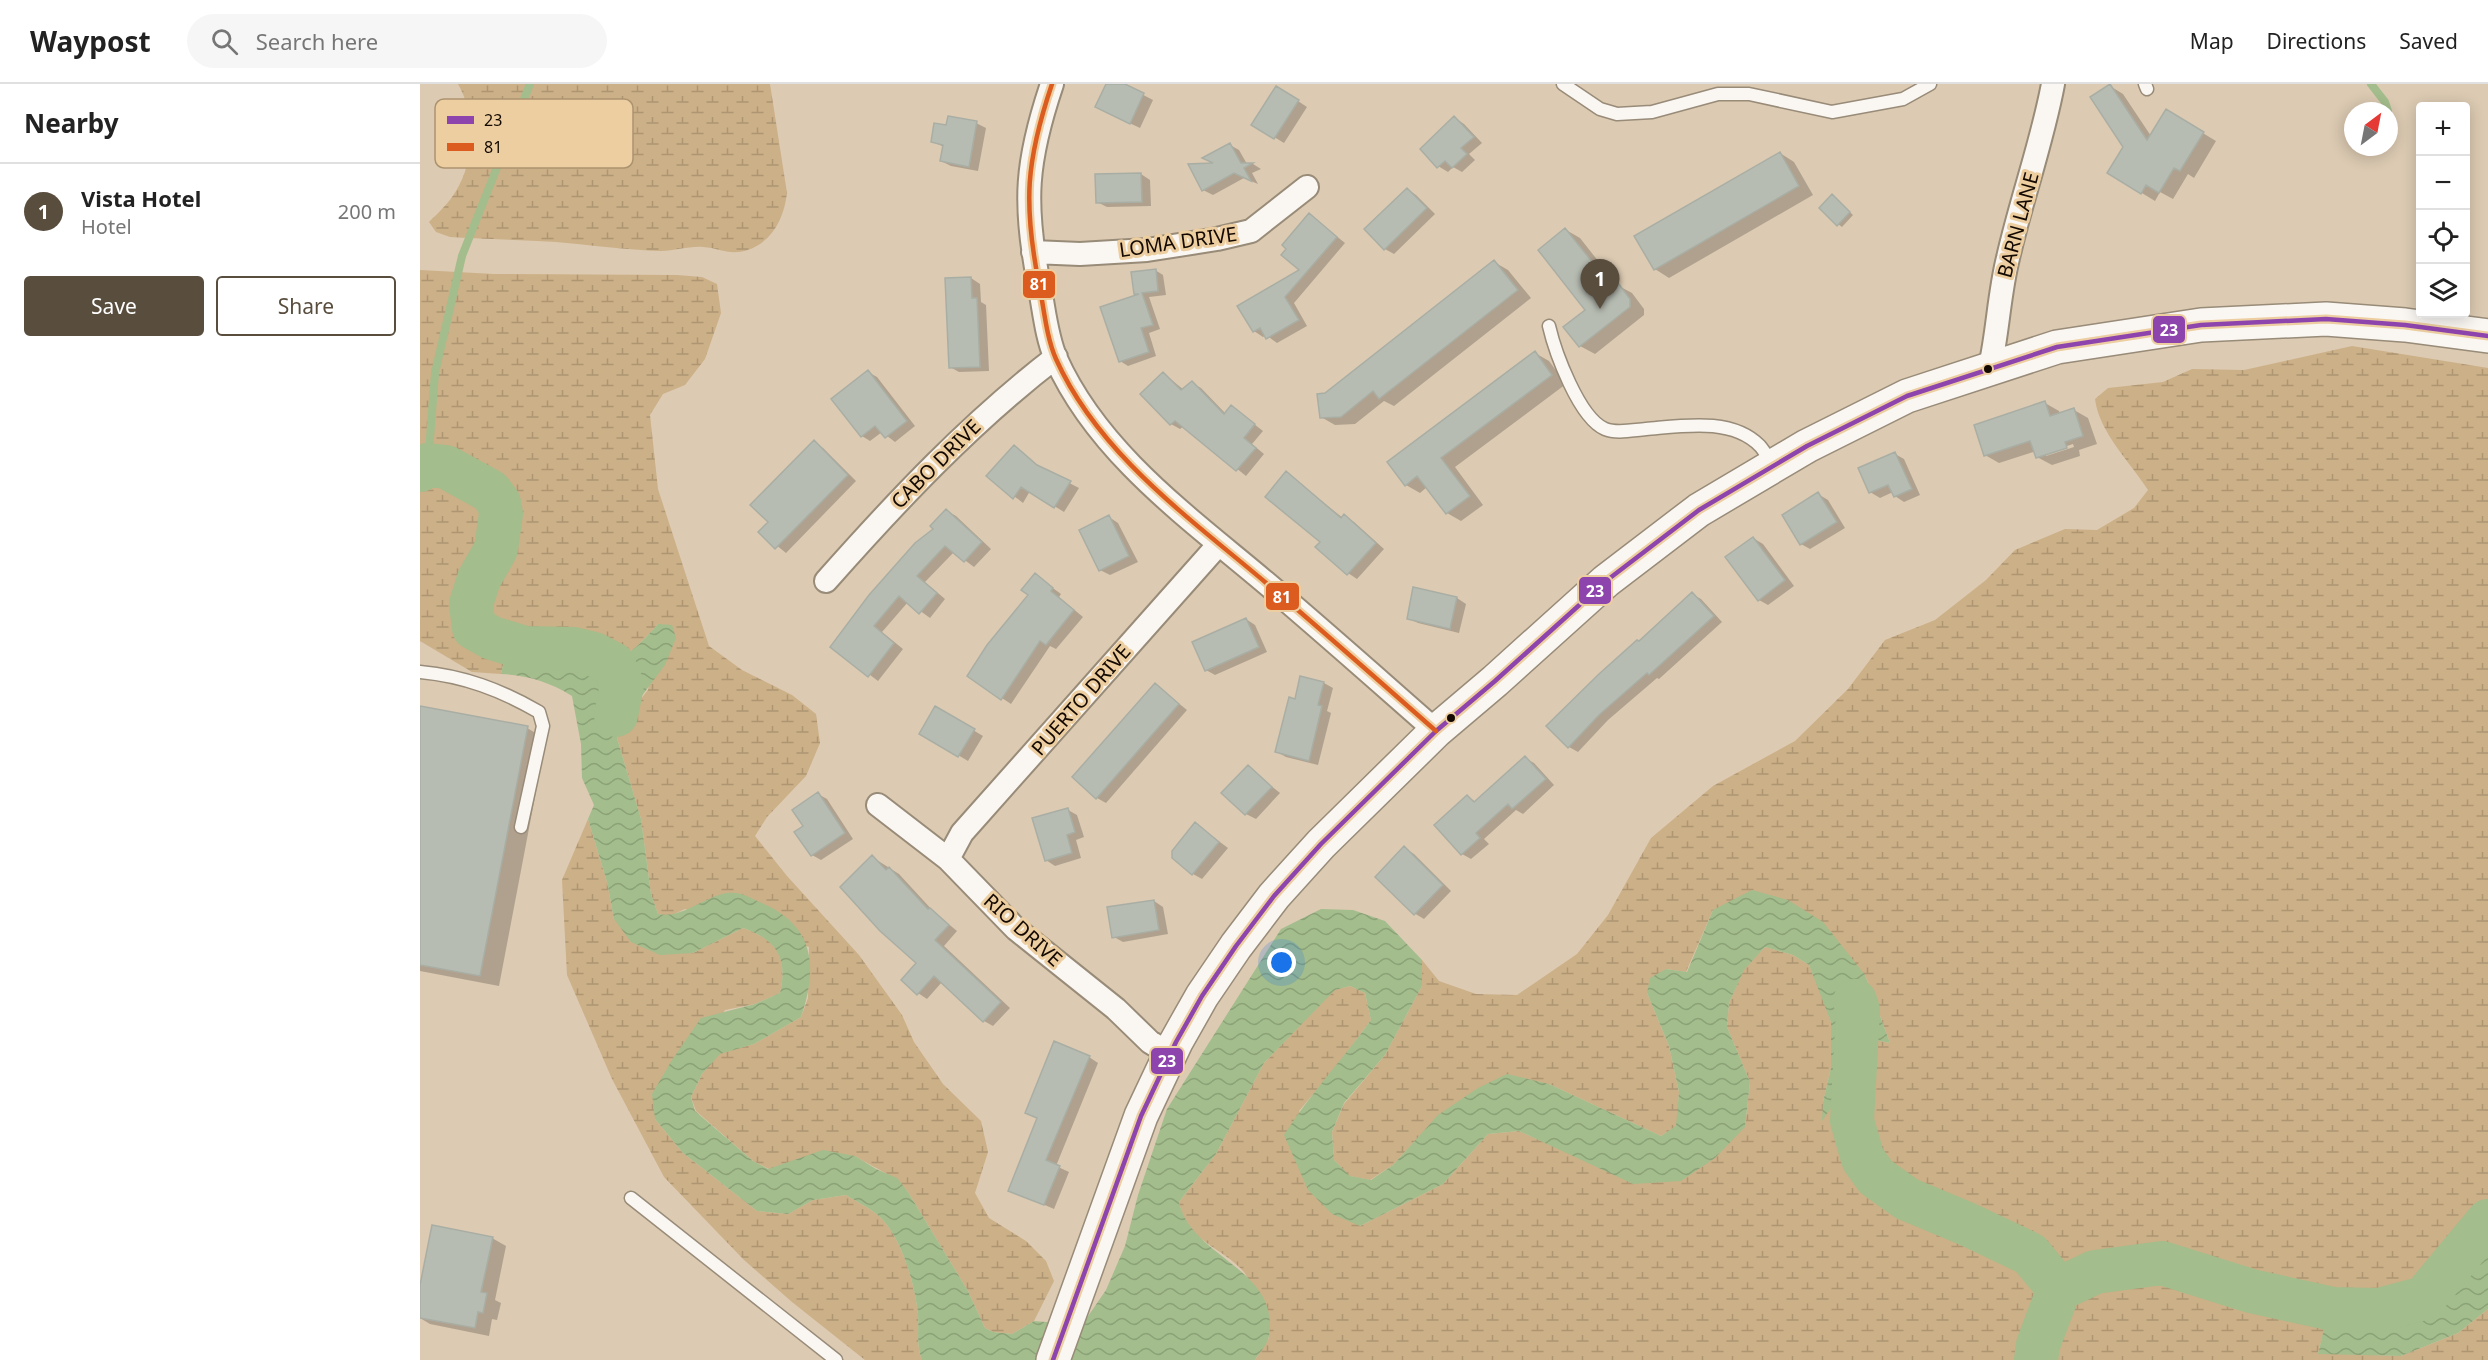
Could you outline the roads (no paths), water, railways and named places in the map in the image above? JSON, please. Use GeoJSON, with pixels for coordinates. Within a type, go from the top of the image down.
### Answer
{"type":"FeatureCollection","features":[{"type":"Feature","properties":{"kind":"main road"},"geometry":{"type":"LineString","coordinates":[[1053,1360],[1141,1116],[1170,1054],[1202,996],[1236,946],[1274,897],[1321,844],[1436,731],[1655,542],[1699,510],[1807,446],[1907,396],[2057,347],[2201,325],[2326,319],[2405,325],[2488,336]]}},
{"type":"Feature","properties":{"kind":"street"},"geometry":{"type":"LineString","coordinates":[[1052,84],[1038,125],[1029,169],[1027,201],[1033,252],[1056,357],[1077,398],[1122,456],[1219,544],[1436,731]]}},
{"type":"Feature","properties":{"kind":"street","name":"BARN LANE"},"geometry":{"type":"LineString","coordinates":[[1990,367],[1997,334],[1999,298],[2008,256],[2046,120],[2053,84]]}},
{"type":"Feature","properties":{"kind":"street","name":"LOMA DRIVE"},"geometry":{"type":"LineString","coordinates":[[1033,252],[1080,254],[1147,250],[1251,231],[1307,186]]}},
{"type":"Feature","properties":{"kind":"street","name":"CABO DRIVE"},"geometry":{"type":"LineString","coordinates":[[826,581],[899,499],[960,438],[1013,390],[1056,357]]}},
{"type":"Feature","properties":{"kind":"street","name":"PUERTO DRIVE"},"geometry":{"type":"LineString","coordinates":[[948,859],[962,833],[1219,544]]}},
{"type":"Feature","properties":{"kind":"street","name":"RIO DRIVE"},"geometry":{"type":"LineString","coordinates":[[878,805],[948,859],[1016,929],[1116,1009],[1150,1042],[1170,1054]]}},
{"type":"Feature","properties":{"kind":"lane"},"geometry":{"type":"LineString","coordinates":[[1563,84],[1600,109],[1617,114],[1652,112],[1718,94],[1749,94],[1832,112],[1903,99],[1930,84]]}},
{"type":"Feature","properties":{"kind":"lane"},"geometry":{"type":"LineString","coordinates":[[1549,326],[1579,402],[1595,422],[1606,429],[1623,432],[1690,425],[1726,428],[1748,437],[1761,447],[1774,466]]}},
{"type":"Feature","properties":{"kind":"lane"},"geometry":{"type":"LineString","coordinates":[[420,672],[442,674],[483,684],[539,712],[543,726],[520,827]]}},
{"type":"Feature","properties":{"kind":"lane"},"geometry":{"type":"LineString","coordinates":[[631,1198],[836,1360]]}},
{"type":"Feature","properties":{"kind":"water"},"geometry":{"type":"Polygon","coordinates":[[[658,624],[672,625],[676,638],[665,665],[623,721],[617,738],[641,819],[651,894],[658,914],[667,915],[684,911],[727,893],[745,895],[780,912],[793,924],[808,950],[810,965],[810,982],[801,1017],[754,1044],[720,1054],[702,1074],[691,1097],[695,1111],[753,1161],[768,1169],[823,1150],[855,1156],[897,1178],[908,1192],[968,1291],[985,1328],[993,1332],[1012,1334],[1034,1321],[1082,1325],[1106,1290],[1125,1246],[1138,1195],[1167,1109],[1281,929],[1321,909],[1353,910],[1385,921],[1422,960],[1422,986],[1385,1055],[1344,1103],[1332,1132],[1334,1160],[1350,1176],[1371,1180],[1393,1165],[1438,1115],[1478,1088],[1507,1074],[1549,1084],[1661,1136],[1676,1126],[1679,1092],[1669,1046],[1647,993],[1650,978],[1666,969],[1687,972],[1713,910],[1752,890],[1788,900],[1823,922],[1865,975],[1890,1043],[1875,1040],[1858,1042],[1852,1078],[1822,1121],[1823,1102],[1831,1068],[1831,1022],[1809,965],[1793,955],[1765,947],[1744,970],[1729,1003],[1727,1027],[1750,1082],[1745,1127],[1715,1158],[1681,1181],[1633,1184],[1519,1131],[1488,1134],[1443,1184],[1360,1226],[1332,1214],[1308,1190],[1284,1135],[1371,1020],[1365,993],[1350,986],[1335,990],[1264,1063],[1216,1154],[1179,1202],[1187,1221],[1200,1237],[1249,1278],[1261,1294],[1269,1313],[1269,1336],[1255,1360],[922,1360],[918,1343],[918,1314],[911,1276],[895,1238],[881,1218],[846,1195],[813,1200],[788,1214],[757,1211],[683,1153],[655,1119],[652,1094],[701,1018],[755,1004],[780,993],[781,960],[772,945],[764,938],[743,928],[693,953],[660,955],[631,942],[614,919],[607,882],[588,819],[594,805],[582,778],[581,744],[572,696],[538,680],[501,674],[508,653],[519,645],[537,643],[559,646],[607,662],[618,659],[631,651],[658,624]]]}},
{"type":"Feature","properties":{"kind":"water"},"geometry":{"type":"Polygon","coordinates":[[[2488,1203],[2488,1309],[2458,1333],[2401,1356],[2318,1354],[2329,1308],[2388,1315],[2412,1314],[2448,1272],[2470,1224],[2488,1203]]]}},
{"type":"Feature","properties":{"kind":"waterway"},"geometry":{"type":"LineString","coordinates":[[524,99],[530,84]]}},
{"type":"Feature","properties":{"kind":"waterway"},"geometry":{"type":"LineString","coordinates":[[2371,84],[2385,102]]}},
{"type":"Feature","properties":{"kind":"waterway"},"geometry":{"type":"LineString","coordinates":[[428,465],[435,373],[462,256],[497,168]]}},
{"type":"Feature","properties":{"kind":"waterway"},"geometry":{"type":"LineString","coordinates":[[420,470],[428,465],[446,467],[490,491],[499,503],[501,514],[496,549],[479,579],[471,604],[474,628],[492,638],[525,648],[574,649],[594,654],[613,664],[622,685],[616,715]]}},
{"type":"Feature","properties":{"kind":"waterway"},"geometry":{"type":"LineString","coordinates":[[1855,1001],[1858,1010],[1852,1121],[1863,1159],[1876,1177],[1907,1199],[2030,1254],[2059,1289]]}},
{"type":"Feature","properties":{"kind":"waterway"},"geometry":{"type":"LineString","coordinates":[[2036,1360],[2038,1345],[2059,1289],[2095,1272],[2162,1263],[2251,1291],[2333,1309],[2379,1310],[2424,1298],[2488,1221]]}},
{"type":"Feature","properties":{"kind":"place","name":"Vista Hotel"},"geometry":{"type":"Point","coordinates":[1600,309]}}]}
